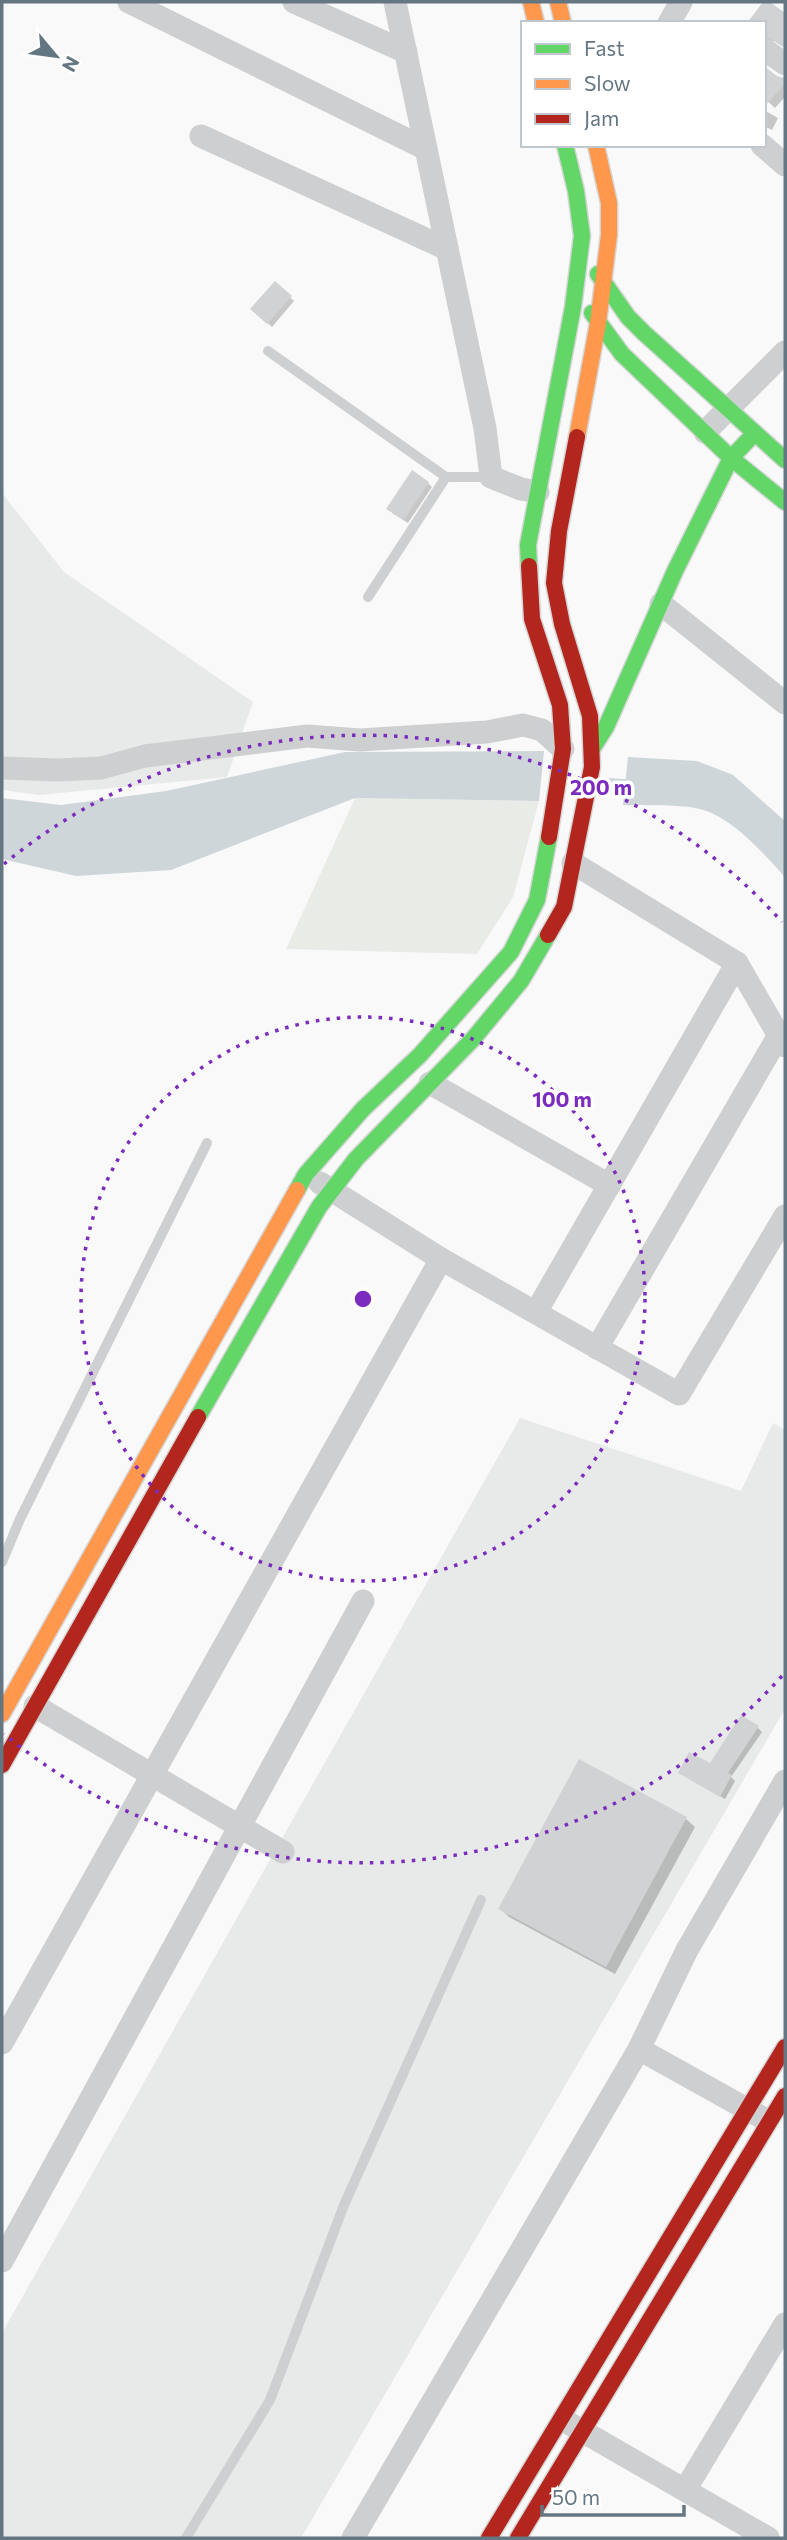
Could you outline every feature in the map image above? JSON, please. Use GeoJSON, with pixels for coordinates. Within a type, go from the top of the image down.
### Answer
{"type":"FeatureCollection","features":[{"type":"Feature","properties":{"kind":"street"},"geometry":{"type":"LineString","coordinates":[[129,2],[426,149]]}},
{"type":"Feature","properties":{"kind":"street"},"geometry":{"type":"LineString","coordinates":[[294,2],[406,52]]}},
{"type":"Feature","properties":{"kind":"street"},"geometry":{"type":"LineString","coordinates":[[395,2],[485,428],[491,477],[521,489],[538,492]]}},
{"type":"Feature","properties":{"kind":"street"},"geometry":{"type":"LineString","coordinates":[[531,2],[536,21]]}},
{"type":"Feature","properties":{"kind":"street"},"geometry":{"type":"LineString","coordinates":[[558,2],[563,21]]}},
{"type":"Feature","properties":{"kind":"street"},"geometry":{"type":"LineString","coordinates":[[670,21],[681,2]]}},
{"type":"Feature","properties":{"kind":"street"},"geometry":{"type":"LineString","coordinates":[[766,50],[785,64]]}},
{"type":"Feature","properties":{"kind":"street"},"geometry":{"type":"LineString","coordinates":[[201,136],[447,248]]}},
{"type":"Feature","properties":{"kind":"street"},"geometry":{"type":"LineString","coordinates":[[2,1714],[306,1174],[363,1110],[420,1055],[511,952],[537,900],[561,760],[561,705],[532,619],[528,545],[576,287],[582,236],[576,191],[565,147]]}},
{"type":"Feature","properties":{"kind":"street"},"geometry":{"type":"LineString","coordinates":[[2,1765],[319,1207],[356,1159],[473,1039],[521,981],[564,907],[589,778],[590,716],[562,624],[554,583],[559,531],[598,323],[609,235],[609,204],[596,147]]}},
{"type":"Feature","properties":{"kind":"street"},"geometry":{"type":"LineString","coordinates":[[603,173],[609,147]]}},
{"type":"Feature","properties":{"kind":"street"},"geometry":{"type":"LineString","coordinates":[[764,147],[785,165]]}},
{"type":"Feature","properties":{"kind":"street"},"geometry":{"type":"LineString","coordinates":[[581,245],[604,284],[636,325],[785,460]]}},
{"type":"Feature","properties":{"kind":"street"},"geometry":{"type":"LineString","coordinates":[[576,287],[598,323],[622,354],[731,458],[785,502]]}},
{"type":"Feature","properties":{"kind":"street"},"geometry":{"type":"LineString","coordinates":[[705,432],[785,352]]}},
{"type":"Feature","properties":{"kind":"street"},"geometry":{"type":"LineString","coordinates":[[561,760],[591,750],[606,727],[731,458],[754,434]]}},
{"type":"Feature","properties":{"kind":"street"},"geometry":{"type":"LineString","coordinates":[[661,604],[785,703]]}},
{"type":"Feature","properties":{"kind":"street"},"geometry":{"type":"LineString","coordinates":[[2,768],[101,768],[145,756],[307,736],[360,740],[487,732],[523,726],[542,730],[561,760]]}},
{"type":"Feature","properties":{"kind":"street"},"geometry":{"type":"LineString","coordinates":[[573,863],[737,963],[782,1040],[597,1348]]}},
{"type":"Feature","properties":{"kind":"street"},"geometry":{"type":"LineString","coordinates":[[536,1312],[737,963]]}},
{"type":"Feature","properties":{"kind":"street"},"geometry":{"type":"LineString","coordinates":[[430,1083],[609,1185]]}},
{"type":"Feature","properties":{"kind":"street"},"geometry":{"type":"LineString","coordinates":[[306,1174],[441,1259],[679,1394],[785,1216]]}},
{"type":"Feature","properties":{"kind":"street"},"geometry":{"type":"LineString","coordinates":[[2,2043],[441,1259]]}},
{"type":"Feature","properties":{"kind":"street"},"geometry":{"type":"LineString","coordinates":[[2,2261],[363,1601]]}},
{"type":"Feature","properties":{"kind":"street"},"geometry":{"type":"LineString","coordinates":[[35,1706],[283,1852]]}},
{"type":"Feature","properties":{"kind":"street"},"geometry":{"type":"LineString","coordinates":[[353,2538],[639,2049],[687,1950],[785,1781]]}},
{"type":"Feature","properties":{"kind":"street"},"geometry":{"type":"LineString","coordinates":[[489,2538],[785,2047]]}},
{"type":"Feature","properties":{"kind":"street"},"geometry":{"type":"LineString","coordinates":[[639,2049],[770,2122]]}},
{"type":"Feature","properties":{"kind":"street"},"geometry":{"type":"LineString","coordinates":[[518,2538],[785,2096]]}},
{"type":"Feature","properties":{"kind":"street"},"geometry":{"type":"LineString","coordinates":[[685,2490],[776,2360],[785,2324]]}},
{"type":"Feature","properties":{"kind":"street"},"geometry":{"type":"LineString","coordinates":[[561,2419],[768,2538]]}},
{"type":"Feature","properties":{"kind":"lane"},"geometry":{"type":"LineString","coordinates":[[268,351],[446,477],[491,477]]}},
{"type":"Feature","properties":{"kind":"lane"},"geometry":{"type":"LineString","coordinates":[[368,597],[446,477]]}},
{"type":"Feature","properties":{"kind":"lane"},"geometry":{"type":"LineString","coordinates":[[2,1562],[26,1507],[207,1143]]}},
{"type":"Feature","properties":{"kind":"lane"},"geometry":{"type":"LineString","coordinates":[[186,2538],[270,2400],[344,2205],[481,1900]]}},
{"type":"Feature","properties":{"kind":"shaded area"},"geometry":{"type":"Polygon","coordinates":[[[2,493],[64,572],[253,702],[227,777],[39,795],[2,790],[2,493]]]}},
{"type":"Feature","properties":{"kind":"shaded area"},"geometry":{"type":"Polygon","coordinates":[[[544,751],[539,801],[355,798],[171,870],[76,876],[2,859],[2,798],[61,805],[166,791],[345,752],[544,751]]]}},
{"type":"Feature","properties":{"kind":"shaded area"},"geometry":{"type":"Polygon","coordinates":[[[628,757],[697,761],[733,775],[785,821],[785,877],[746,837],[712,813],[683,806],[623,805],[628,757]]]}},
{"type":"Feature","properties":{"kind":"shaded area"},"geometry":{"type":"Polygon","coordinates":[[[355,798],[539,801],[513,897],[477,954],[286,949],[355,798]]]}},
{"type":"Feature","properties":{"kind":"shaded area"},"geometry":{"type":"Polygon","coordinates":[[[520,1418],[741,1491],[773,1423],[785,1430],[785,1709],[301,2538],[2,2538],[2,2333],[520,1418]]]}},
{"type":"Feature","properties":{"kind":"building"},"geometry":{"type":"Polygon","coordinates":[[[763,2],[770,2],[785,13],[785,47],[766,36],[766,21],[749,21],[763,2]]]}},
{"type":"Feature","properties":{"kind":"building"},"geometry":{"type":"Polygon","coordinates":[[[766,68],[777,76],[785,78],[785,84],[766,105],[766,68]]]}},
{"type":"Feature","properties":{"kind":"building"},"geometry":{"type":"Polygon","coordinates":[[[275,281],[292,296],[267,324],[250,309],[275,281]]]}},
{"type":"Feature","properties":{"kind":"building"},"geometry":{"type":"Polygon","coordinates":[[[412,470],[429,482],[404,520],[386,509],[412,470]]]}},
{"type":"Feature","properties":{"kind":"building"},"geometry":{"type":"Polygon","coordinates":[[[741,1715],[759,1726],[728,1773],[732,1775],[720,1797],[678,1773],[689,1752],[710,1763],[741,1715]]]}},
{"type":"Feature","properties":{"kind":"building"},"geometry":{"type":"Polygon","coordinates":[[[579,1759],[687,1817],[606,1967],[498,1909],[579,1759]]]}},
{"type":"Feature","properties":{"kind":"waterway"},"geometry":{"type":"LineString","coordinates":[[599,780],[631,782]]}},
{"type":"Feature","properties":{"kind":"traffic: fast"},"geometry":{"type":"LineString","coordinates":[[529,566],[528,545],[573,307],[582,236],[576,191],[565,147]]}},
{"type":"Feature","properties":{"kind":"traffic: fast"},"geometry":{"type":"LineString","coordinates":[[598,274],[628,317],[644,333],[785,460]]}},
{"type":"Feature","properties":{"kind":"traffic: fast"},"geometry":{"type":"LineString","coordinates":[[592,313],[622,354],[731,458],[785,502]]}},
{"type":"Feature","properties":{"kind":"traffic: fast"},"geometry":{"type":"LineString","coordinates":[[592,749],[606,727],[675,571],[731,458],[754,434]]}},
{"type":"Feature","properties":{"kind":"traffic: fast"},"geometry":{"type":"LineString","coordinates":[[297,1190],[306,1174],[363,1109],[420,1055],[511,952],[537,900],[549,837]]}},
{"type":"Feature","properties":{"kind":"traffic: fast"},"geometry":{"type":"LineString","coordinates":[[198,1417],[319,1207],[356,1159],[473,1039],[521,981],[548,935]]}},
{"type":"Feature","properties":{"kind":"traffic: slow"},"geometry":{"type":"LineString","coordinates":[[531,2],[536,21]]}},
{"type":"Feature","properties":{"kind":"traffic: slow"},"geometry":{"type":"LineString","coordinates":[[558,2],[563,21]]}},
{"type":"Feature","properties":{"kind":"traffic: slow"},"geometry":{"type":"LineString","coordinates":[[577,437],[598,323],[609,235],[609,203],[596,147]]}},
{"type":"Feature","properties":{"kind":"traffic: slow"},"geometry":{"type":"LineString","coordinates":[[2,1714],[297,1190]]}},
{"type":"Feature","properties":{"kind":"traffic: jam"},"geometry":{"type":"LineString","coordinates":[[548,935],[564,907],[592,767],[590,716],[562,624],[554,583],[559,531],[577,437]]}},
{"type":"Feature","properties":{"kind":"traffic: jam"},"geometry":{"type":"LineString","coordinates":[[529,566],[532,619],[560,705],[563,749],[549,837]]}},
{"type":"Feature","properties":{"kind":"traffic: jam"},"geometry":{"type":"LineString","coordinates":[[2,1765],[198,1417]]}},
{"type":"Feature","properties":{"kind":"traffic: jam"},"geometry":{"type":"LineString","coordinates":[[489,2538],[785,2047]]}},
{"type":"Feature","properties":{"kind":"traffic: jam"},"geometry":{"type":"LineString","coordinates":[[518,2538],[785,2096]]}}]}
